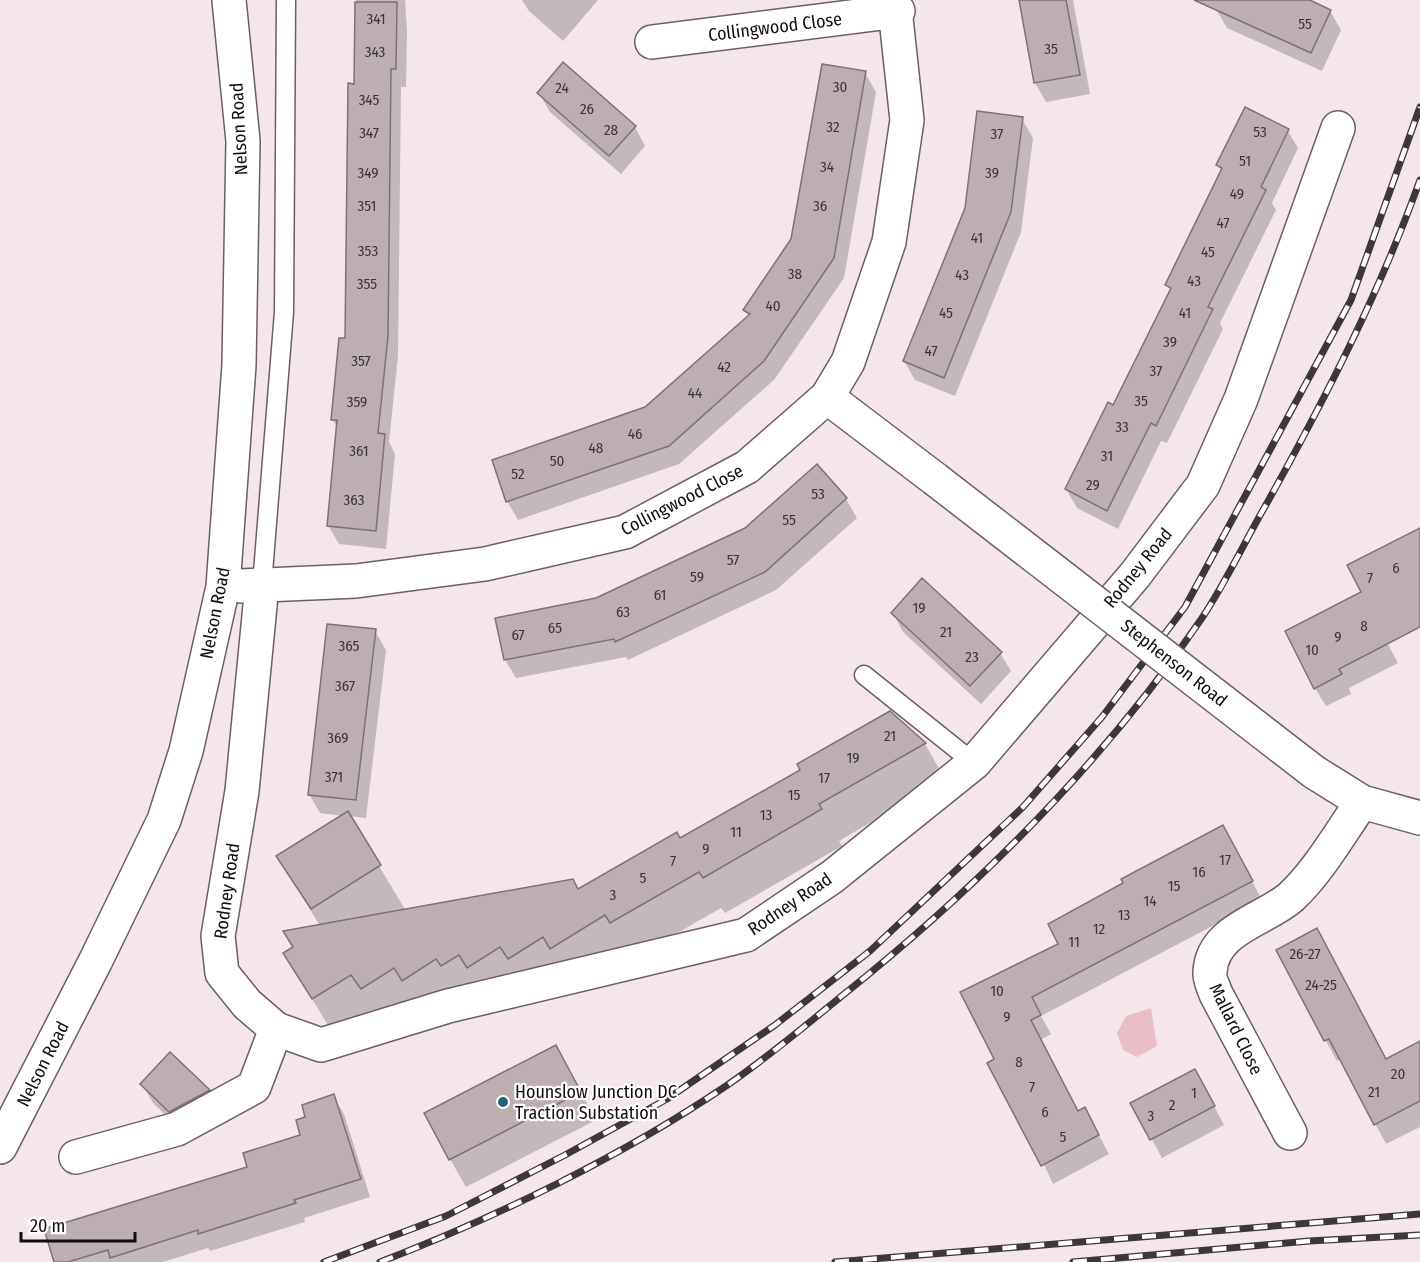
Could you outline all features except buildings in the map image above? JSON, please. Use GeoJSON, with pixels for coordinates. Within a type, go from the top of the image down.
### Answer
{"type":"FeatureCollection","features":[{"type":"Feature","properties":{"kind":"street","name":"Nelson Road"},"geometry":{"type":"LineString","coordinates":[[0,1147],[96,960],[164,820],[186,751],[223,587],[239,365],[243,141],[229,0]]}},
{"type":"Feature","properties":{"kind":"street","name":"Collingwood Close"},"geometry":{"type":"LineString","coordinates":[[223,587],[356,581],[484,564],[625,532],[747,467],[827,397],[848,362],[889,242],[907,120],[896,6],[652,42]]}},
{"type":"Feature","properties":{"kind":"street","name":"Rodney Road"},"geometry":{"type":"LineString","coordinates":[[262,585],[242,791],[218,936],[222,973],[247,1004],[276,1029],[321,1045],[448,1006],[746,935],[832,877],[974,763],[1135,574],[1203,485],[1241,399],[1338,128]]}},
{"type":"Feature","properties":{"kind":"street","name":"Stephenson Road"},"geometry":{"type":"LineString","coordinates":[[827,397],[1314,772],[1362,802],[1420,818]]}},
{"type":"Feature","properties":{"kind":"street","name":"Mallard Close"},"geometry":{"type":"LineString","coordinates":[[1290,1133],[1216,994],[1209,973],[1215,953],[1239,927],[1290,898],[1322,861],[1362,802]]}},
{"type":"Feature","properties":{"kind":"street"},"geometry":{"type":"LineString","coordinates":[[76,1157],[177,1129],[255,1087],[276,1029]]}},
{"type":"Feature","properties":{"kind":"lane"},"geometry":{"type":"LineString","coordinates":[[262,585],[284,312],[286,0]]}},
{"type":"Feature","properties":{"kind":"lane"},"geometry":{"type":"LineString","coordinates":[[864,675],[974,763]]}},
{"type":"Feature","properties":{"kind":"shaded area"},"geometry":{"type":"Polygon","coordinates":[[[1151,1008],[1157,1046],[1137,1057],[1123,1050],[1117,1033],[1126,1016],[1151,1008]]]}},
{"type":"Feature","properties":{"kind":"railway"},"geometry":{"type":"LineString","coordinates":[[324,1262],[446,1216],[667,1099],[775,1025],[870,951],[1023,807],[1102,717],[1185,607],[1351,300],[1420,107]]}},
{"type":"Feature","properties":{"kind":"railway"},"geometry":{"type":"LineString","coordinates":[[380,1262],[468,1226],[558,1183],[687,1112],[726,1086],[786,1042],[893,954],[942,911],[1036,820],[1124,722],[1164,671],[1211,604],[1330,385],[1369,304],[1420,180]]}},
{"type":"Feature","properties":{"kind":"railway"},"geometry":{"type":"LineString","coordinates":[[835,1262],[1420,1214]]}},
{"type":"Feature","properties":{"kind":"railway"},"geometry":{"type":"LineString","coordinates":[[1073,1262],[1309,1241],[1420,1235]]}},
{"type":"Feature","properties":{"kind":"place","name":"Hounslow Junction DC Traction Substation"},"geometry":{"type":"Point","coordinates":[503,1102]}}]}
